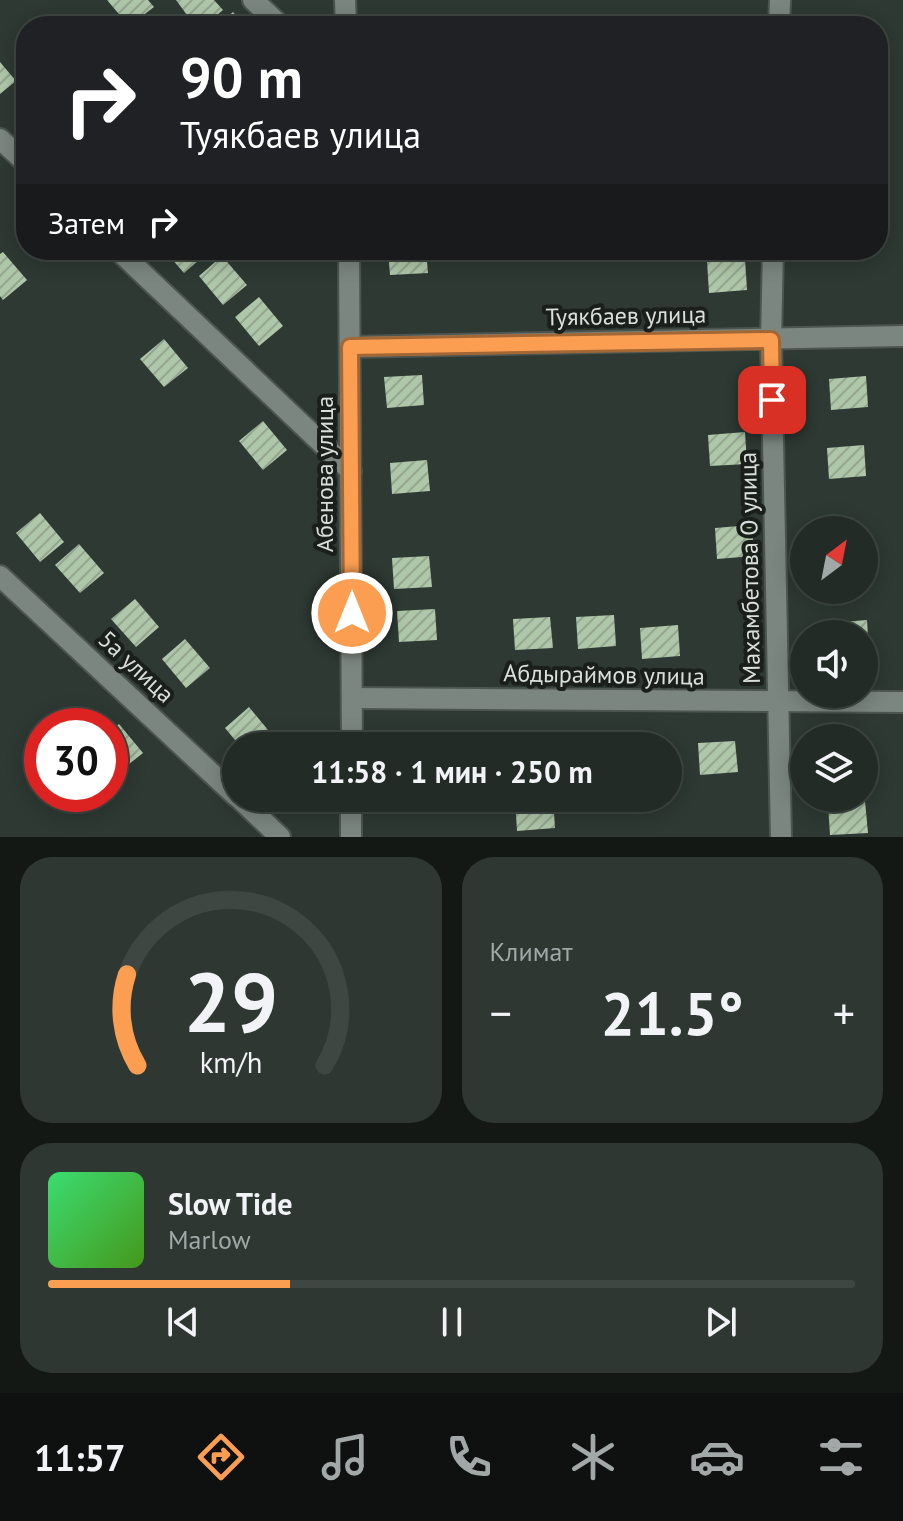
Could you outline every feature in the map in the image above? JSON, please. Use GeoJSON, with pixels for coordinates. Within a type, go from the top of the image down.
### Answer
{"type":"FeatureCollection","features":[{"type":"Feature","properties":{"kind":"street"},"geometry":{"type":"LineString","coordinates":[[253,0],[270,16]]}},
{"type":"Feature","properties":{"kind":"street"},"geometry":{"type":"LineString","coordinates":[[0,139],[16,154]]}},
{"type":"Feature","properties":{"kind":"street"},"geometry":{"type":"LineString","coordinates":[[129,260],[351,471]]}},
{"type":"Feature","properties":{"kind":"street","name":"Абенова улица"},"geometry":{"type":"LineString","coordinates":[[349,260],[352,732]]}},
{"type":"Feature","properties":{"kind":"street","name":"Махамбетова О улица"},"geometry":{"type":"LineString","coordinates":[[773,260],[771,340],[781,837]]}},
{"type":"Feature","properties":{"kind":"street","name":"Туякбаев улица"},"geometry":{"type":"LineString","coordinates":[[350,347],[903,336]]}},
{"type":"Feature","properties":{"kind":"street","name":"5а улица"},"geometry":{"type":"LineString","coordinates":[[0,576],[222,783]]}},
{"type":"Feature","properties":{"kind":"street","name":"Абдыраймов улица"},"geometry":{"type":"LineString","coordinates":[[352,698],[903,702]]}},
{"type":"Feature","properties":{"kind":"street","name":"5а улица"},"geometry":{"type":"LineString","coordinates":[[253,812],[280,837]]}},
{"type":"Feature","properties":{"kind":"street"},"geometry":{"type":"LineString","coordinates":[[351,812],[351,837]]}},
{"type":"Feature","properties":{"kind":"building"},"geometry":{"type":"Polygon","coordinates":[[[107,0],[148,0],[154,7],[142,16],[121,16],[107,0]]]}},
{"type":"Feature","properties":{"kind":"building"},"geometry":{"type":"Polygon","coordinates":[[[176,0],[214,0],[223,10],[216,16],[188,16],[176,0]]]}},
{"type":"Feature","properties":{"kind":"building"},"geometry":{"type":"Polygon","coordinates":[[[0,62],[16,81],[0,94],[0,62]]]}},
{"type":"Feature","properties":{"kind":"building"},"geometry":{"type":"Polygon","coordinates":[[[3,252],[27,280],[3,300],[0,296],[0,254],[3,252]]]}},
{"type":"Feature","properties":{"kind":"building"},"geometry":{"type":"Polygon","coordinates":[[[173,260],[199,260],[184,273],[173,260]]]}},
{"type":"Feature","properties":{"kind":"building"},"geometry":{"type":"Polygon","coordinates":[[[217,260],[225,260],[247,285],[223,305],[199,276],[217,260]]]}},
{"type":"Feature","properties":{"kind":"building"},"geometry":{"type":"Polygon","coordinates":[[[389,260],[427,260],[428,273],[390,275],[389,260]]]}},
{"type":"Feature","properties":{"kind":"building"},"geometry":{"type":"Polygon","coordinates":[[[745,260],[747,290],[709,293],[707,261],[745,260]]]}},
{"type":"Feature","properties":{"kind":"building"},"geometry":{"type":"Polygon","coordinates":[[[259,297],[283,326],[259,346],[235,317],[259,297]]]}},
{"type":"Feature","properties":{"kind":"building"},"geometry":{"type":"Polygon","coordinates":[[[164,339],[188,368],[164,387],[140,359],[164,339]]]}},
{"type":"Feature","properties":{"kind":"building"},"geometry":{"type":"Polygon","coordinates":[[[422,375],[424,405],[387,408],[384,377],[422,375]]]}},
{"type":"Feature","properties":{"kind":"building"},"geometry":{"type":"Polygon","coordinates":[[[866,376],[868,407],[831,410],[829,379],[866,376]]]}},
{"type":"Feature","properties":{"kind":"building"},"geometry":{"type":"Polygon","coordinates":[[[263,421],[287,450],[263,470],[239,441],[263,421]]]}},
{"type":"Feature","properties":{"kind":"building"},"geometry":{"type":"Polygon","coordinates":[[[745,432],[747,464],[710,466],[708,435],[745,432]]]}},
{"type":"Feature","properties":{"kind":"building"},"geometry":{"type":"Polygon","coordinates":[[[864,445],[866,476],[829,479],[827,448],[864,445]]]}},
{"type":"Feature","properties":{"kind":"building"},"geometry":{"type":"Polygon","coordinates":[[[427,460],[430,491],[392,494],[390,463],[427,460]]]}},
{"type":"Feature","properties":{"kind":"building"},"geometry":{"type":"Polygon","coordinates":[[[40,513],[64,542],[40,562],[16,533],[40,513]]]}},
{"type":"Feature","properties":{"kind":"building"},"geometry":{"type":"Polygon","coordinates":[[[752,525],[754,556],[717,559],[715,528],[752,525]]]}},
{"type":"Feature","properties":{"kind":"building"},"geometry":{"type":"Polygon","coordinates":[[[79,544],[104,573],[80,593],[55,565],[79,544]]]}},
{"type":"Feature","properties":{"kind":"building"},"geometry":{"type":"Polygon","coordinates":[[[429,556],[432,587],[394,589],[392,558],[429,556]]]}},
{"type":"Feature","properties":{"kind":"building"},"geometry":{"type":"Polygon","coordinates":[[[135,599],[159,627],[136,647],[111,619],[135,599]]]}},
{"type":"Feature","properties":{"kind":"building"},"geometry":{"type":"Polygon","coordinates":[[[435,609],[437,640],[399,642],[397,611],[435,609]]]}},
{"type":"Feature","properties":{"kind":"building"},"geometry":{"type":"Polygon","coordinates":[[[614,615],[616,646],[578,649],[576,617],[614,615]]]}},
{"type":"Feature","properties":{"kind":"building"},"geometry":{"type":"Polygon","coordinates":[[[550,617],[553,648],[515,650],[513,619],[550,617]]]}},
{"type":"Feature","properties":{"kind":"building"},"geometry":{"type":"Polygon","coordinates":[[[678,625],[680,656],[642,659],[640,628],[678,625]]]}},
{"type":"Feature","properties":{"kind":"building"},"geometry":{"type":"Polygon","coordinates":[[[185,639],[210,668],[186,688],[162,659],[185,639]]]}},
{"type":"Feature","properties":{"kind":"building"},"geometry":{"type":"Polygon","coordinates":[[[249,707],[270,732],[228,732],[225,728],[249,707]]]}},
{"type":"Feature","properties":{"kind":"building"},"geometry":{"type":"Polygon","coordinates":[[[128,735],[143,753],[128,765],[128,735]]]}},
{"type":"Feature","properties":{"kind":"building"},"geometry":{"type":"Polygon","coordinates":[[[735,741],[738,772],[700,775],[698,743],[735,741]]]}},
{"type":"Feature","properties":{"kind":"building"},"geometry":{"type":"Polygon","coordinates":[[[516,812],[554,812],[555,828],[517,831],[516,812]]]}},
{"type":"Feature","properties":{"kind":"building"},"geometry":{"type":"Polygon","coordinates":[[[829,812],[866,812],[868,833],[830,835],[829,812]]]}},
{"type":"Feature","properties":{"kind":"route"},"geometry":{"type":"LineString","coordinates":[[352,613],[350,347],[771,340],[772,400]]}}]}
